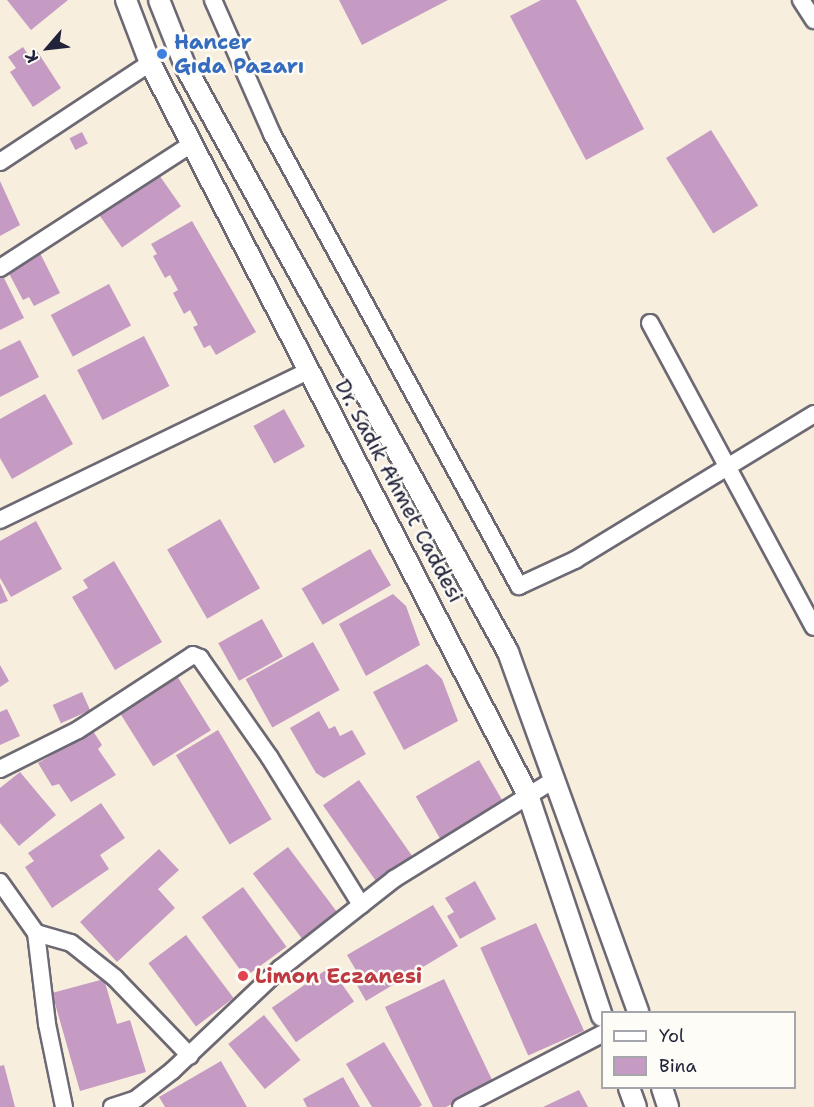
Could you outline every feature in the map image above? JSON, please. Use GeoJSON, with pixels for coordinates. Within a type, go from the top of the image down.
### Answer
{"type":"FeatureCollection","features":[{"type":"Feature","properties":{"kind":"street","name":"Dr. Sadık Ahmet Caddesi"},"geometry":{"type":"LineString","coordinates":[[126,0],[150,63],[528,795],[601,1011]]}},
{"type":"Feature","properties":{"kind":"street","name":"Dr. Sadık Ahmet Caddesi"},"geometry":{"type":"LineString","coordinates":[[159,0],[186,68],[508,652],[638,1011]]}},
{"type":"Feature","properties":{"kind":"street"},"geometry":{"type":"LineString","coordinates":[[213,0],[272,134],[519,586],[575,560],[728,469],[814,414]]}},
{"type":"Feature","properties":{"kind":"street"},"geometry":{"type":"LineString","coordinates":[[801,0],[814,20]]}},
{"type":"Feature","properties":{"kind":"street"},"geometry":{"type":"LineString","coordinates":[[0,162],[150,63]]}},
{"type":"Feature","properties":{"kind":"street"},"geometry":{"type":"LineString","coordinates":[[0,268],[192,144]]}},
{"type":"Feature","properties":{"kind":"street"},"geometry":{"type":"LineString","coordinates":[[650,323],[814,627]]}},
{"type":"Feature","properties":{"kind":"street"},"geometry":{"type":"LineString","coordinates":[[1,517],[308,371]]}},
{"type":"Feature","properties":{"kind":"street"},"geometry":{"type":"LineString","coordinates":[[0,769],[78,730],[193,655],[200,658],[270,758],[361,905]]}},
{"type":"Feature","properties":{"kind":"street"},"geometry":{"type":"LineString","coordinates":[[112,1107],[139,1103],[281,968],[394,879],[555,778]]}},
{"type":"Feature","properties":{"kind":"street"},"geometry":{"type":"LineString","coordinates":[[0,882],[36,933],[47,1024],[64,1107]]}},
{"type":"Feature","properties":{"kind":"street"},"geometry":{"type":"LineString","coordinates":[[36,933],[71,943],[115,978],[190,1056]]}},
{"type":"Feature","properties":{"kind":"street"},"geometry":{"type":"LineString","coordinates":[[461,1107],[601,1035]]}},
{"type":"Feature","properties":{"kind":"street"},"geometry":{"type":"LineString","coordinates":[[629,1089],[636,1107]]}},
{"type":"Feature","properties":{"kind":"street"},"geometry":{"type":"LineString","coordinates":[[662,1089],[668,1107]]}},
{"type":"Feature","properties":{"kind":"building"},"geometry":{"type":"Polygon","coordinates":[[[7,0],[68,0],[31,30],[7,0]]]}},
{"type":"Feature","properties":{"kind":"building"},"geometry":{"type":"Polygon","coordinates":[[[339,0],[448,0],[362,45],[339,0]]]}},
{"type":"Feature","properties":{"kind":"building"},"geometry":{"type":"Polygon","coordinates":[[[541,0],[576,0],[644,129],[586,160],[510,16],[541,0]]]}},
{"type":"Feature","properties":{"kind":"building"},"geometry":{"type":"Polygon","coordinates":[[[23,47],[29,56],[37,51],[61,88],[33,107],[10,72],[16,68],[8,57],[23,47]]]}},
{"type":"Feature","properties":{"kind":"building"},"geometry":{"type":"Polygon","coordinates":[[[711,130],[758,205],[713,234],[666,158],[711,130]]]}},
{"type":"Feature","properties":{"kind":"building"},"geometry":{"type":"Polygon","coordinates":[[[82,132],[88,144],[75,150],[70,138],[82,132]]]}},
{"type":"Feature","properties":{"kind":"building"},"geometry":{"type":"Polygon","coordinates":[[[150,162],[181,206],[122,248],[91,203],[150,162]]]}},
{"type":"Feature","properties":{"kind":"building"},"geometry":{"type":"Polygon","coordinates":[[[0,181],[20,225],[0,236],[0,181]]]}},
{"type":"Feature","properties":{"kind":"building"},"geometry":{"type":"Polygon","coordinates":[[[192,221],[256,332],[216,355],[210,345],[204,348],[193,327],[198,325],[190,310],[184,314],[173,293],[178,290],[170,275],[165,278],[153,256],[157,254],[151,244],[192,221]]]}},
{"type":"Feature","properties":{"kind":"building"},"geometry":{"type":"Polygon","coordinates":[[[37,247],[60,293],[34,306],[29,297],[23,300],[4,264],[37,247]]]}},
{"type":"Feature","properties":{"kind":"building"},"geometry":{"type":"Polygon","coordinates":[[[3,276],[24,318],[0,330],[0,278],[3,276]]]}},
{"type":"Feature","properties":{"kind":"building"},"geometry":{"type":"Polygon","coordinates":[[[109,284],[131,325],[73,356],[51,315],[109,284]]]}},
{"type":"Feature","properties":{"kind":"building"},"geometry":{"type":"Polygon","coordinates":[[[144,336],[169,386],[103,420],[77,370],[144,336]]]}},
{"type":"Feature","properties":{"kind":"building"},"geometry":{"type":"Polygon","coordinates":[[[20,340],[39,377],[0,397],[0,350],[20,340]]]}},
{"type":"Feature","properties":{"kind":"building"},"geometry":{"type":"Polygon","coordinates":[[[45,394],[73,444],[12,479],[0,458],[0,419],[45,394]]]}},
{"type":"Feature","properties":{"kind":"building"},"geometry":{"type":"Polygon","coordinates":[[[284,409],[305,447],[274,464],[253,426],[284,409]]]}},
{"type":"Feature","properties":{"kind":"building"},"geometry":{"type":"Polygon","coordinates":[[[220,519],[260,588],[207,619],[167,550],[220,519]]]}},
{"type":"Feature","properties":{"kind":"building"},"geometry":{"type":"Polygon","coordinates":[[[36,521],[62,569],[11,597],[0,578],[0,541],[36,521]]]}},
{"type":"Feature","properties":{"kind":"building"},"geometry":{"type":"Polygon","coordinates":[[[370,549],[391,585],[323,625],[302,588],[370,549]]]}},
{"type":"Feature","properties":{"kind":"building"},"geometry":{"type":"Polygon","coordinates":[[[114,561],[162,642],[115,670],[72,597],[88,588],[83,580],[114,561]]]}},
{"type":"Feature","properties":{"kind":"building"},"geometry":{"type":"Polygon","coordinates":[[[0,583],[8,601],[0,604],[0,583]]]}},
{"type":"Feature","properties":{"kind":"building"},"geometry":{"type":"Polygon","coordinates":[[[393,594],[406,606],[420,645],[366,676],[339,624],[393,594]]]}},
{"type":"Feature","properties":{"kind":"building"},"geometry":{"type":"Polygon","coordinates":[[[262,619],[283,657],[239,681],[218,643],[262,619]]]}},
{"type":"Feature","properties":{"kind":"building"},"geometry":{"type":"Polygon","coordinates":[[[313,642],[340,690],[272,727],[246,679],[313,642]]]}},
{"type":"Feature","properties":{"kind":"building"},"geometry":{"type":"Polygon","coordinates":[[[427,664],[442,679],[458,721],[404,750],[373,692],[427,664]]]}},
{"type":"Feature","properties":{"kind":"building"},"geometry":{"type":"Polygon","coordinates":[[[0,665],[9,681],[0,687],[0,665]]]}},
{"type":"Feature","properties":{"kind":"building"},"geometry":{"type":"Polygon","coordinates":[[[177,676],[211,730],[153,766],[119,712],[177,676]]]}},
{"type":"Feature","properties":{"kind":"building"},"geometry":{"type":"Polygon","coordinates":[[[82,692],[90,710],[61,723],[53,705],[82,692]]]}},
{"type":"Feature","properties":{"kind":"building"},"geometry":{"type":"Polygon","coordinates":[[[7,709],[20,736],[0,745],[0,712],[7,709]]]}},
{"type":"Feature","properties":{"kind":"building"},"geometry":{"type":"Polygon","coordinates":[[[319,711],[329,729],[335,726],[340,736],[352,730],[366,754],[324,778],[316,773],[290,728],[319,711]]]}},
{"type":"Feature","properties":{"kind":"building"},"geometry":{"type":"Polygon","coordinates":[[[218,730],[272,819],[230,844],[176,755],[218,730]]]}},
{"type":"Feature","properties":{"kind":"building"},"geometry":{"type":"Polygon","coordinates":[[[93,731],[102,745],[98,749],[116,775],[71,802],[59,784],[52,786],[38,763],[93,731]]]}},
{"type":"Feature","properties":{"kind":"building"},"geometry":{"type":"Polygon","coordinates":[[[479,760],[507,808],[444,845],[416,797],[479,760]]]}},
{"type":"Feature","properties":{"kind":"building"},"geometry":{"type":"Polygon","coordinates":[[[20,772],[56,815],[19,846],[0,823],[0,788],[20,772]]]}},
{"type":"Feature","properties":{"kind":"building"},"geometry":{"type":"Polygon","coordinates":[[[359,780],[416,862],[380,887],[323,805],[359,780]]]}},
{"type":"Feature","properties":{"kind":"building"},"geometry":{"type":"Polygon","coordinates":[[[101,803],[125,838],[100,855],[109,869],[52,908],[25,867],[34,861],[28,853],[101,803]]]}},
{"type":"Feature","properties":{"kind":"building"},"geometry":{"type":"Polygon","coordinates":[[[288,847],[339,914],[303,941],[253,873],[288,847]]]}},
{"type":"Feature","properties":{"kind":"building"},"geometry":{"type":"Polygon","coordinates":[[[159,849],[179,870],[158,889],[175,908],[117,962],[80,922],[159,849]]]}},
{"type":"Feature","properties":{"kind":"building"},"geometry":{"type":"Polygon","coordinates":[[[475,881],[496,919],[460,939],[447,916],[454,912],[445,898],[475,881]]]}},
{"type":"Feature","properties":{"kind":"building"},"geometry":{"type":"Polygon","coordinates":[[[243,887],[286,947],[245,977],[202,917],[243,887]]]}},
{"type":"Feature","properties":{"kind":"building"},"geometry":{"type":"Polygon","coordinates":[[[433,905],[458,946],[366,1001],[354,980],[360,977],[347,955],[433,905]]]}},
{"type":"Feature","properties":{"kind":"building"},"geometry":{"type":"Polygon","coordinates":[[[536,923],[584,1031],[528,1056],[480,948],[536,923]]]}},
{"type":"Feature","properties":{"kind":"building"},"geometry":{"type":"Polygon","coordinates":[[[186,935],[234,998],[196,1026],[148,963],[186,935]]]}},
{"type":"Feature","properties":{"kind":"building"},"geometry":{"type":"Polygon","coordinates":[[[330,967],[354,1001],[296,1042],[272,1008],[330,967]]]}},
{"type":"Feature","properties":{"kind":"building"},"geometry":{"type":"Polygon","coordinates":[[[104,979],[117,1024],[130,1020],[146,1072],[80,1091],[52,993],[104,979]]]}},
{"type":"Feature","properties":{"kind":"building"},"geometry":{"type":"Polygon","coordinates":[[[444,979],[494,1084],[446,1107],[433,1107],[385,1007],[444,979]]]}},
{"type":"Feature","properties":{"kind":"building"},"geometry":{"type":"Polygon","coordinates":[[[264,1015],[301,1060],[265,1089],[228,1044],[264,1015]]]}},
{"type":"Feature","properties":{"kind":"building"},"geometry":{"type":"Polygon","coordinates":[[[384,1042],[422,1105],[419,1107],[372,1107],[346,1064],[384,1042]]]}},
{"type":"Feature","properties":{"kind":"building"},"geometry":{"type":"Polygon","coordinates":[[[221,1061],[247,1107],[165,1107],[159,1097],[221,1061]]]}},
{"type":"Feature","properties":{"kind":"building"},"geometry":{"type":"Polygon","coordinates":[[[4,1065],[15,1107],[0,1107],[0,1066],[4,1065]]]}},
{"type":"Feature","properties":{"kind":"building"},"geometry":{"type":"Polygon","coordinates":[[[343,1077],[360,1107],[307,1107],[303,1099],[343,1077]]]}},
{"type":"Feature","properties":{"kind":"building"},"geometry":{"type":"Polygon","coordinates":[[[579,1090],[588,1107],[543,1107],[579,1090]]]}},
{"type":"Feature","properties":{"kind":"place","name":"Hancer Gıda Pazarı"},"geometry":{"type":"Point","coordinates":[162,54]}},
{"type":"Feature","properties":{"kind":"place","name":"Limon Eczanesi"},"geometry":{"type":"Point","coordinates":[243,976]}}]}
